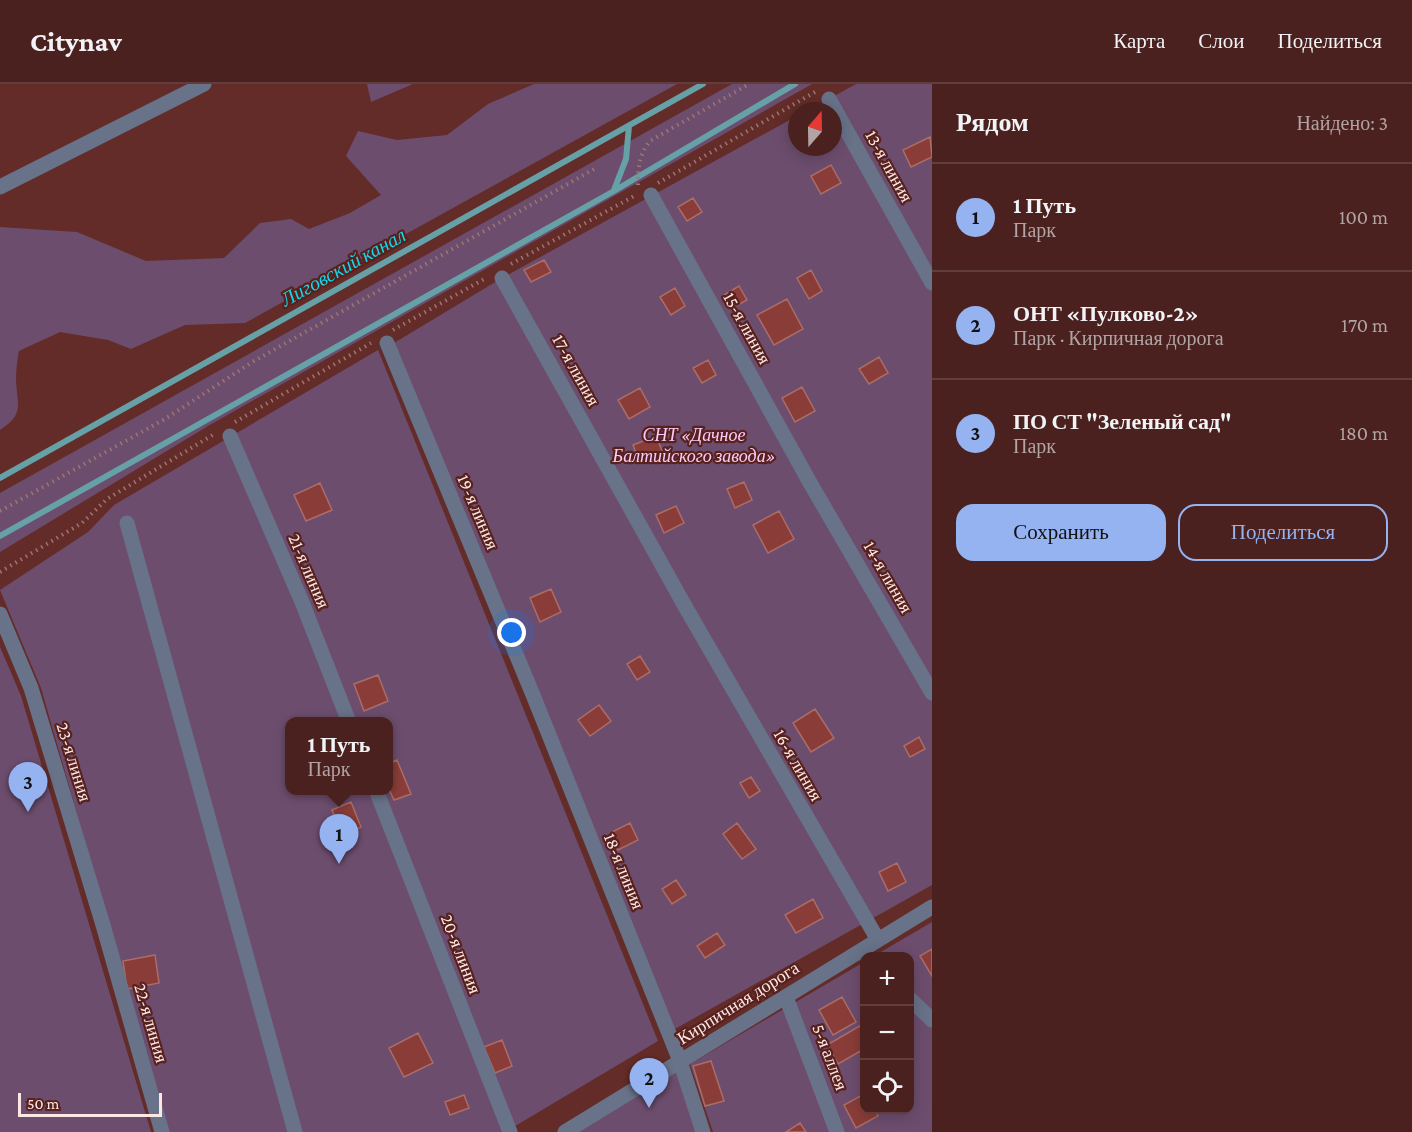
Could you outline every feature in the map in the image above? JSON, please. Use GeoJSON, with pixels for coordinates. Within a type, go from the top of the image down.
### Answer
{"type":"FeatureCollection","features":[{"type":"Feature","properties":{"kind":"street"},"geometry":{"type":"LineString","coordinates":[[0,188],[204,84]]}},
{"type":"Feature","properties":{"kind":"street","name":"13-я линия"},"geometry":{"type":"LineString","coordinates":[[826,93],[932,283]]}},
{"type":"Feature","properties":{"kind":"street","name":"15-я линия"},"geometry":{"type":"LineString","coordinates":[[645,192],[809,480]]}},
{"type":"Feature","properties":{"kind":"street","name":"17-я линия"},"geometry":{"type":"LineString","coordinates":[[499,274],[686,608]]}},
{"type":"Feature","properties":{"kind":"street","name":"19-я линия"},"geometry":{"type":"LineString","coordinates":[[382,340],[533,695]]}},
{"type":"Feature","properties":{"kind":"street","name":"21-я линия"},"geometry":{"type":"LineString","coordinates":[[230,436],[302,602],[347,717]]}},
{"type":"Feature","properties":{"kind":"street","name":"14-я линия"},"geometry":{"type":"LineString","coordinates":[[809,480],[932,693]]}},
{"type":"Feature","properties":{"kind":"street"},"geometry":{"type":"LineString","coordinates":[[127,523],[295,1132]]}},
{"type":"Feature","properties":{"kind":"street","name":"16-я линия"},"geometry":{"type":"LineString","coordinates":[[686,608],[878,940]]}},
{"type":"Feature","properties":{"kind":"street","name":"23-я линия"},"geometry":{"type":"LineString","coordinates":[[0,614],[31,688],[103,924]]}},
{"type":"Feature","properties":{"kind":"street","name":"18-я линия"},"geometry":{"type":"LineString","coordinates":[[533,695],[680,1061],[703,1132]]}},
{"type":"Feature","properties":{"kind":"street","name":"20-я линия"},"geometry":{"type":"LineString","coordinates":[[378,795],[510,1132]]}},
{"type":"Feature","properties":{"kind":"street","name":"Кирпичная дорога"},"geometry":{"type":"LineString","coordinates":[[868,952],[878,940],[932,908]]}},
{"type":"Feature","properties":{"kind":"street","name":"22-я линия"},"geometry":{"type":"LineString","coordinates":[[103,924],[162,1132]]}},
{"type":"Feature","properties":{"kind":"street","name":"Кирпичная дорога"},"geometry":{"type":"LineString","coordinates":[[565,1132],[786,997],[860,957]]}},
{"type":"Feature","properties":{"kind":"street","name":"5-я аллея"},"geometry":{"type":"LineString","coordinates":[[786,997],[837,1132]]}},
{"type":"Feature","properties":{"kind":"street"},"geometry":{"type":"LineString","coordinates":[[914,1004],[932,1020]]}},
{"type":"Feature","properties":{"kind":"path"},"geometry":{"type":"LineString","coordinates":[[645,192],[638,163],[642,150],[650,141],[749,84]]}},
{"type":"Feature","properties":{"kind":"path"},"geometry":{"type":"LineString","coordinates":[[0,572],[82,523],[107,499],[288,389],[382,340],[826,93]]}},
{"type":"Feature","properties":{"kind":"path"},"geometry":{"type":"LineString","coordinates":[[0,511],[165,419],[254,361],[312,330],[353,304],[596,168]]}},
{"type":"Feature","properties":{"kind":"green space"},"geometry":{"type":"Polygon","coordinates":[[[367,84],[413,84],[371,102],[367,84]]]}},
{"type":"Feature","properties":{"kind":"green space"},"geometry":{"type":"Polygon","coordinates":[[[534,84],[677,84],[245,323],[185,325],[131,349],[108,340],[60,332],[19,351],[16,377],[18,408],[13,419],[0,430],[0,227],[77,232],[146,261],[224,258],[260,223],[291,219],[309,229],[350,213],[381,195],[346,156],[358,131],[397,140],[447,135],[488,104],[534,84]]]}},
{"type":"Feature","properties":{"kind":"green space"},"geometry":{"type":"Polygon","coordinates":[[[732,84],[812,84],[208,426],[0,552],[0,493],[732,84]]]}},
{"type":"Feature","properties":{"kind":"green space","name":"СНТ «Дачное Балтийского завода»"},"geometry":{"type":"Polygon","coordinates":[[[856,84],[932,84],[932,885],[673,1030],[394,343],[502,278],[788,121],[788,156],[842,156],[842,102],[823,102],[856,84]]]}},
{"type":"Feature","properties":{"kind":"green space"},"geometry":{"type":"Polygon","coordinates":[[[378,350],[658,1041],[505,1132],[168,1132],[41,688],[0,590],[88,532],[114,505],[378,350]]]}},
{"type":"Feature","properties":{"kind":"green space"},"geometry":{"type":"Polygon","coordinates":[[[0,647],[21,696],[151,1132],[0,1132],[0,647]]]}},
{"type":"Feature","properties":{"kind":"green space"},"geometry":{"type":"Polygon","coordinates":[[[932,922],[932,1132],[713,1132],[690,1064],[860,964],[860,1114],[914,1114],[914,952],[881,952],[932,922]]]}},
{"type":"Feature","properties":{"kind":"green space"},"geometry":{"type":"Polygon","coordinates":[[[680,1061],[703,1132],[565,1132],[680,1061]]]}},
{"type":"Feature","properties":{"kind":"building"},"geometry":{"type":"Polygon","coordinates":[[[930,137],[932,157],[911,167],[903,150],[930,137]]]}},
{"type":"Feature","properties":{"kind":"building"},"geometry":{"type":"Polygon","coordinates":[[[831,165],[841,183],[821,194],[811,176],[831,165]]]}},
{"type":"Feature","properties":{"kind":"building"},"geometry":{"type":"Polygon","coordinates":[[[693,198],[702,212],[687,221],[678,207],[693,198]]]}},
{"type":"Feature","properties":{"kind":"building"},"geometry":{"type":"Polygon","coordinates":[[[544,260],[551,272],[531,282],[524,270],[544,260]]]}},
{"type":"Feature","properties":{"kind":"building"},"geometry":{"type":"Polygon","coordinates":[[[811,270],[822,291],[809,299],[797,278],[811,270]]]}},
{"type":"Feature","properties":{"kind":"building"},"geometry":{"type":"Polygon","coordinates":[[[739,286],[747,300],[732,308],[724,295],[739,286]]]}},
{"type":"Feature","properties":{"kind":"building"},"geometry":{"type":"Polygon","coordinates":[[[675,288],[685,306],[671,315],[660,297],[675,288]]]}},
{"type":"Feature","properties":{"kind":"building"},"geometry":{"type":"Polygon","coordinates":[[[787,299],[803,329],[774,345],[757,315],[787,299]]]}},
{"type":"Feature","properties":{"kind":"building"},"geometry":{"type":"Polygon","coordinates":[[[879,357],[888,373],[869,384],[859,369],[879,357]]]}},
{"type":"Feature","properties":{"kind":"building"},"geometry":{"type":"Polygon","coordinates":[[[708,360],[716,375],[702,383],[693,368],[708,360]]]}},
{"type":"Feature","properties":{"kind":"building"},"geometry":{"type":"Polygon","coordinates":[[[802,387],[815,411],[795,422],[782,398],[802,387]]]}},
{"type":"Feature","properties":{"kind":"building"},"geometry":{"type":"Polygon","coordinates":[[[640,388],[650,407],[629,419],[618,400],[640,388]]]}},
{"type":"Feature","properties":{"kind":"building"},"geometry":{"type":"Polygon","coordinates":[[[656,436],[663,453],[640,463],[633,445],[656,436]]]}},
{"type":"Feature","properties":{"kind":"building"},"geometry":{"type":"Polygon","coordinates":[[[744,482],[752,500],[735,508],[727,489],[744,482]]]}},
{"type":"Feature","properties":{"kind":"building"},"geometry":{"type":"Polygon","coordinates":[[[320,483],[332,510],[306,521],[294,495],[320,483]]]}},
{"type":"Feature","properties":{"kind":"building"},"geometry":{"type":"Polygon","coordinates":[[[676,506],[684,523],[664,533],[656,515],[676,506]]]}},
{"type":"Feature","properties":{"kind":"building"},"geometry":{"type":"Polygon","coordinates":[[[779,511],[794,539],[768,553],[753,525],[779,511]]]}},
{"type":"Feature","properties":{"kind":"building"},"geometry":{"type":"Polygon","coordinates":[[[551,589],[561,612],[540,622],[530,598],[551,589]]]}},
{"type":"Feature","properties":{"kind":"building"},"geometry":{"type":"Polygon","coordinates":[[[640,656],[650,672],[637,680],[627,664],[640,656]]]}},
{"type":"Feature","properties":{"kind":"building"},"geometry":{"type":"Polygon","coordinates":[[[378,675],[388,701],[364,711],[354,684],[378,675]]]}},
{"type":"Feature","properties":{"kind":"building"},"geometry":{"type":"Polygon","coordinates":[[[599,705],[611,721],[590,736],[578,720],[599,705]]]}},
{"type":"Feature","properties":{"kind":"building"},"geometry":{"type":"Polygon","coordinates":[[[815,709],[834,738],[811,752],[793,723],[815,709]]]}},
{"type":"Feature","properties":{"kind":"building"},"geometry":{"type":"Polygon","coordinates":[[[919,737],[925,749],[910,757],[904,746],[919,737]]]}},
{"type":"Feature","properties":{"kind":"building"},"geometry":{"type":"Polygon","coordinates":[[[397,760],[411,794],[394,800],[392,795],[393,762],[397,760]]]}},
{"type":"Feature","properties":{"kind":"building"},"geometry":{"type":"Polygon","coordinates":[[[751,777],[760,791],[749,798],[740,783],[751,777]]]}},
{"type":"Feature","properties":{"kind":"building"},"geometry":{"type":"Polygon","coordinates":[[[351,802],[361,827],[342,835],[332,810],[351,802]]]}},
{"type":"Feature","properties":{"kind":"building"},"geometry":{"type":"Polygon","coordinates":[[[630,823],[638,840],[618,850],[610,833],[630,823]]]}},
{"type":"Feature","properties":{"kind":"building"},"geometry":{"type":"Polygon","coordinates":[[[737,823],[756,849],[742,859],[723,834],[737,823]]]}},
{"type":"Feature","properties":{"kind":"building"},"geometry":{"type":"Polygon","coordinates":[[[897,863],[906,882],[888,891],[879,872],[897,863]]]}},
{"type":"Feature","properties":{"kind":"building"},"geometry":{"type":"Polygon","coordinates":[[[676,880],[686,895],[672,904],[662,889],[676,880]]]}},
{"type":"Feature","properties":{"kind":"building"},"geometry":{"type":"Polygon","coordinates":[[[813,899],[823,918],[796,933],[785,915],[813,899]]]}},
{"type":"Feature","properties":{"kind":"building"},"geometry":{"type":"Polygon","coordinates":[[[717,933],[725,945],[705,958],[697,946],[717,933]]]}},
{"type":"Feature","properties":{"kind":"building"},"geometry":{"type":"Polygon","coordinates":[[[932,949],[932,976],[920,956],[932,949]]]}},
{"type":"Feature","properties":{"kind":"building"},"geometry":{"type":"Polygon","coordinates":[[[155,955],[159,983],[127,989],[123,961],[155,955]]]}},
{"type":"Feature","properties":{"kind":"building"},"geometry":{"type":"Polygon","coordinates":[[[842,997],[856,1022],[833,1035],[819,1010],[842,997]]]}},
{"type":"Feature","properties":{"kind":"building"},"geometry":{"type":"Polygon","coordinates":[[[860,1026],[860,1051],[838,1064],[827,1045],[860,1026]]]}},
{"type":"Feature","properties":{"kind":"building"},"geometry":{"type":"Polygon","coordinates":[[[418,1033],[433,1063],[404,1077],[389,1048],[418,1033]]]}},
{"type":"Feature","properties":{"kind":"building"},"geometry":{"type":"Polygon","coordinates":[[[502,1040],[512,1066],[495,1073],[484,1047],[502,1040]]]}},
{"type":"Feature","properties":{"kind":"building"},"geometry":{"type":"Polygon","coordinates":[[[711,1061],[724,1101],[705,1106],[693,1066],[711,1061]]]}},
{"type":"Feature","properties":{"kind":"building"},"geometry":{"type":"Polygon","coordinates":[[[464,1095],[469,1108],[450,1115],[445,1102],[464,1095]]]}},
{"type":"Feature","properties":{"kind":"building"},"geometry":{"type":"Polygon","coordinates":[[[860,1096],[860,1114],[877,1114],[878,1116],[856,1128],[844,1105],[860,1096]]]}},
{"type":"Feature","properties":{"kind":"building"},"geometry":{"type":"Polygon","coordinates":[[[800,1123],[806,1132],[786,1132],[800,1123]]]}},
{"type":"Feature","properties":{"kind":"waterway","name":"Лиговский канал"},"geometry":{"type":"LineString","coordinates":[[0,478],[703,84]]}},
{"type":"Feature","properties":{"kind":"waterway"},"geometry":{"type":"LineString","coordinates":[[0,536],[614,191],[795,84]]}},
{"type":"Feature","properties":{"kind":"waterway"},"geometry":{"type":"LineString","coordinates":[[614,190],[626,159],[629,126]]}},
{"type":"Feature","properties":{"kind":"place","name":"ПО СТ \"Зеленый сад\""},"geometry":{"type":"Point","coordinates":[28,812]}},
{"type":"Feature","properties":{"kind":"place","name":"1 Путь"},"geometry":{"type":"Point","coordinates":[339,864]}},
{"type":"Feature","properties":{"kind":"place","name":"ОНТ «Пулково-2»"},"geometry":{"type":"Point","coordinates":[649,1108]}}]}
